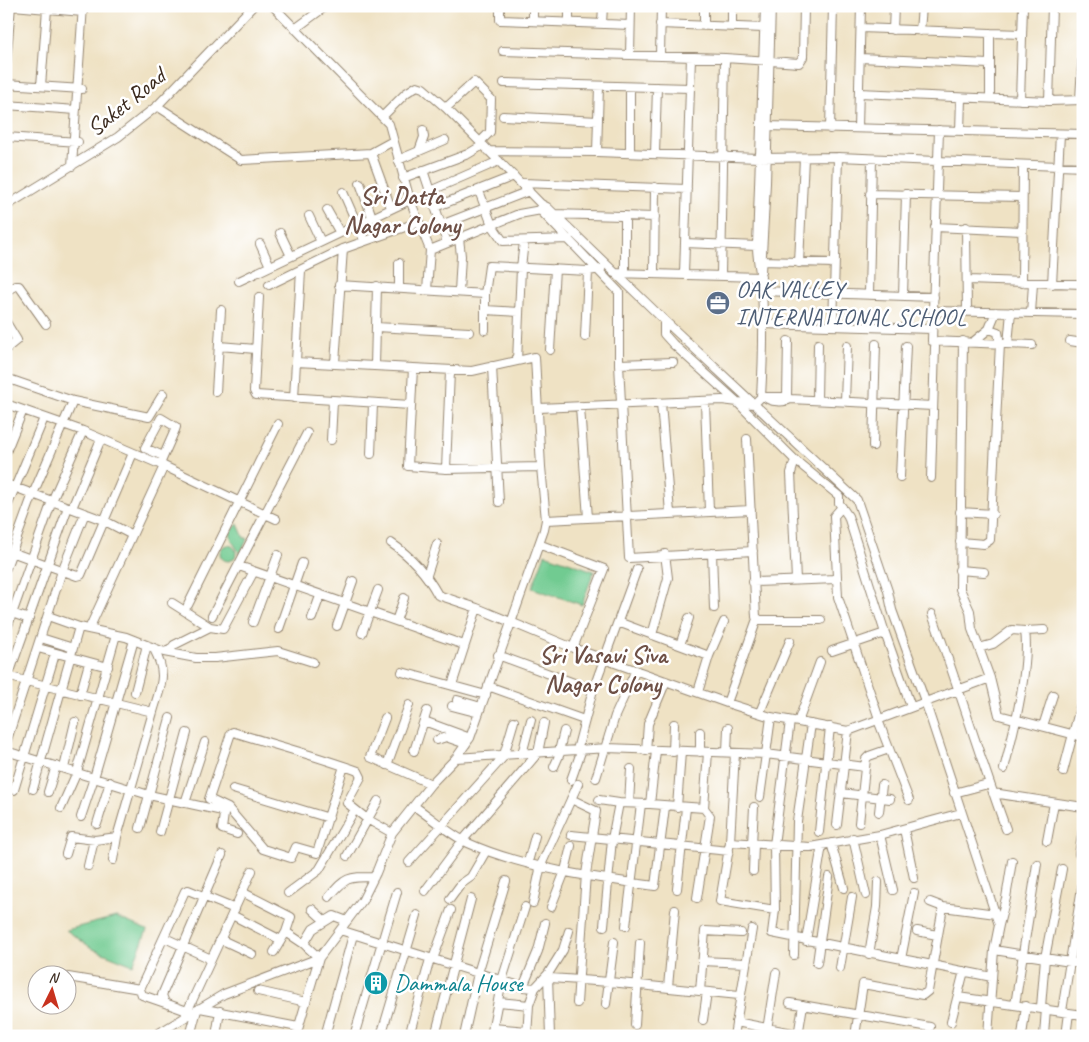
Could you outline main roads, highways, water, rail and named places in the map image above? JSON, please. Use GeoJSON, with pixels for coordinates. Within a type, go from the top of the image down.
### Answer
{"type":"FeatureCollection","features":[{"type":"Feature","properties":{"kind":"place","name":"OAK VALLEY INTERNATIONAL SCHOOL"},"geometry":{"type":"Point","coordinates":[718,303]}},
{"type":"Feature","properties":{"kind":"place","name":"Dammala House"},"geometry":{"type":"Point","coordinates":[376,983]}},
{"type":"Feature","properties":{"kind":"district","name":"Sri Datta Nagar Colony"},"geometry":{"type":"Point","coordinates":[402,210]}},
{"type":"Feature","properties":{"kind":"district","name":"Sri Vasavi Siva Nagar Colony"},"geometry":{"type":"Point","coordinates":[603,668]}}]}
